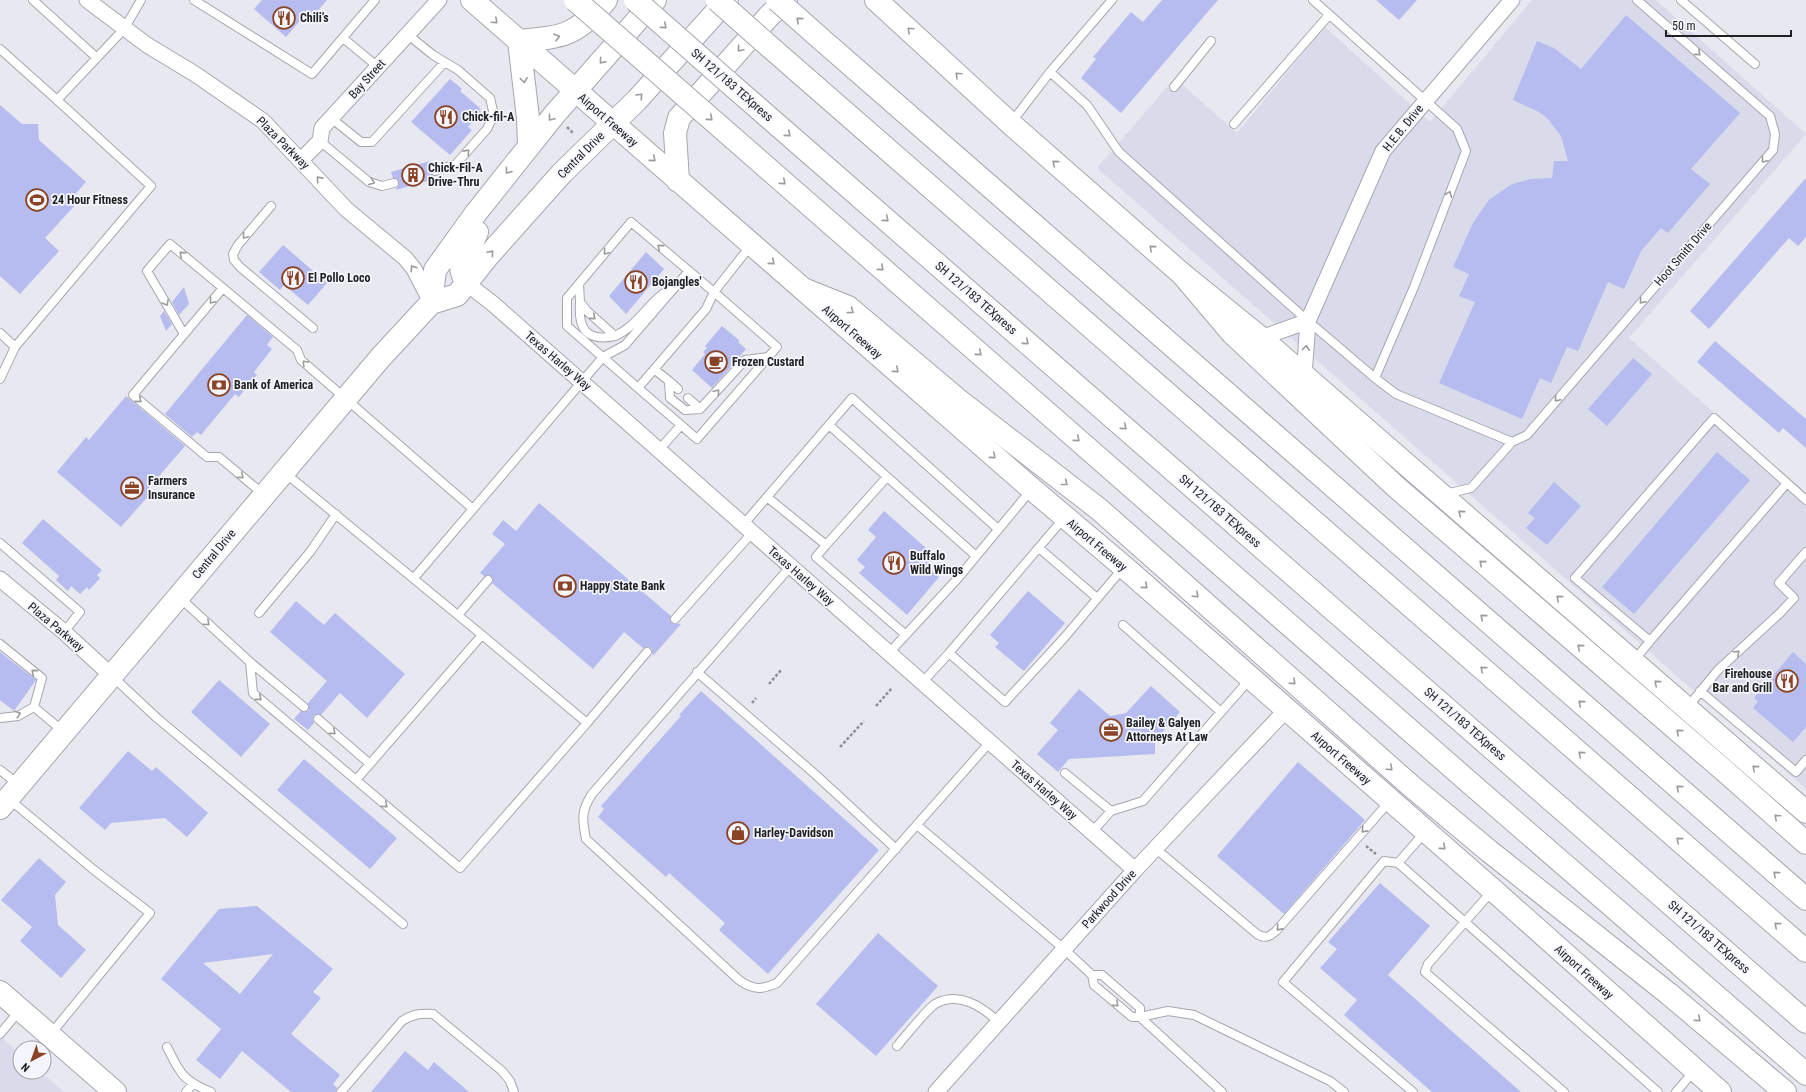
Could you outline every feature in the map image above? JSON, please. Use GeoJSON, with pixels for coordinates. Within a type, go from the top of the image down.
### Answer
{"type":"FeatureCollection","features":[{"type":"Feature","properties":{"kind":"main road","name":"Airport Freeway"},"geometry":{"type":"LineString","coordinates":[[472,0],[1426,831],[1720,1092]]}},
{"type":"Feature","properties":{"kind":"main road"},"geometry":{"type":"LineString","coordinates":[[575,0],[1464,778],[1806,1074]]}},
{"type":"Feature","properties":{"kind":"main road"},"geometry":{"type":"LineString","coordinates":[[529,146],[528,118],[519,41],[556,38],[574,30],[591,18],[606,0]]}},
{"type":"Feature","properties":{"kind":"main road","name":"SH 121/183 TEXpress"},"geometry":{"type":"LineString","coordinates":[[635,0],[1806,1022]]}},
{"type":"Feature","properties":{"kind":"main road"},"geometry":{"type":"LineString","coordinates":[[431,303],[434,270],[476,212],[575,91],[656,0]]}},
{"type":"Feature","properties":{"kind":"main road"},"geometry":{"type":"LineString","coordinates":[[717,0],[1806,951]]}},
{"type":"Feature","properties":{"kind":"main road","name":"Central Drive"},"geometry":{"type":"LineString","coordinates":[[9,798],[345,398],[431,303],[457,295],[562,174],[637,100],[727,0]]}},
{"type":"Feature","properties":{"kind":"main road"},"geometry":{"type":"LineString","coordinates":[[777,0],[1806,899]]}},
{"type":"Feature","properties":{"kind":"main road"},"geometry":{"type":"LineString","coordinates":[[678,181],[675,133],[679,118],[769,16],[786,0]]}},
{"type":"Feature","properties":{"kind":"main road"},"geometry":{"type":"LineString","coordinates":[[876,0],[1011,124],[1182,274],[1261,338],[1806,812]]}},
{"type":"Feature","properties":{"kind":"main road"},"geometry":{"type":"LineString","coordinates":[[466,283],[460,273],[460,264],[475,236],[479,225],[476,212]]}},
{"type":"Feature","properties":{"kind":"main road"},"geometry":{"type":"LineString","coordinates":[[1182,274],[1232,332],[1395,486],[1727,773],[1806,844]]}},
{"type":"Feature","properties":{"kind":"main road"},"geometry":{"type":"LineString","coordinates":[[803,289],[848,307],[957,399],[1100,510],[1410,785],[1488,851],[1668,994],[1785,1092]]}},
{"type":"Feature","properties":{"kind":"main road"},"geometry":{"type":"LineString","coordinates":[[0,992],[115,1092]]}},
{"type":"Feature","properties":{"kind":"street","name":"Plaza Parkway"},"geometry":{"type":"LineString","coordinates":[[87,0],[124,29],[263,121],[346,209],[405,258],[412,266],[431,303]]}},
{"type":"Feature","properties":{"kind":"street","name":"Bay Street"},"geometry":{"type":"LineString","coordinates":[[301,160],[320,141],[322,128],[438,0]]}},
{"type":"Feature","properties":{"kind":"street","name":"H.E.B. Drive"},"geometry":{"type":"LineString","coordinates":[[1304,376],[1308,321],[1383,151],[1512,0]]}},
{"type":"Feature","properties":{"kind":"street","name":"Texas Harley Way"},"geometry":{"type":"LineString","coordinates":[[466,283],[582,382],[1135,870]]}},
{"type":"Feature","properties":{"kind":"street"},"geometry":{"type":"LineString","coordinates":[[1261,338],[1308,321]]}},
{"type":"Feature","properties":{"kind":"street","name":"Plaza Parkway"},"geometry":{"type":"LineString","coordinates":[[0,579],[64,632],[112,676]]}},
{"type":"Feature","properties":{"kind":"street","name":"Parkwood Drive"},"geometry":{"type":"LineString","coordinates":[[936,1092],[1155,848],[1286,710]]}},
{"type":"Feature","properties":{"kind":"lane"},"geometry":{"type":"LineString","coordinates":[[33,0],[96,58]]}},
{"type":"Feature","properties":{"kind":"lane"},"geometry":{"type":"LineString","coordinates":[[57,100],[124,29],[142,0]]}},
{"type":"Feature","properties":{"kind":"lane"},"geometry":{"type":"LineString","coordinates":[[194,0],[312,74],[375,0]]}},
{"type":"Feature","properties":{"kind":"lane"},"geometry":{"type":"LineString","coordinates":[[1011,124],[1050,72],[1112,0]]}},
{"type":"Feature","properties":{"kind":"lane"},"geometry":{"type":"LineString","coordinates":[[1313,0],[1457,129],[1466,152],[1434,230],[1414,287],[1375,378]]}},
{"type":"Feature","properties":{"kind":"lane","name":"Hoot Smith Drive"},"geometry":{"type":"LineString","coordinates":[[1440,495],[1471,488],[1512,442],[1527,435],[1773,150],[1775,134],[1770,116],[1637,0]]}},
{"type":"Feature","properties":{"kind":"lane"},"geometry":{"type":"LineString","coordinates":[[1681,0],[1755,64]]}},
{"type":"Feature","properties":{"kind":"lane"},"geometry":{"type":"LineString","coordinates":[[1234,124],[1329,15]]}},
{"type":"Feature","properties":{"kind":"lane"},"geometry":{"type":"LineString","coordinates":[[407,34],[444,63],[458,70],[490,98],[494,115],[487,129],[456,164],[434,171]]}},
{"type":"Feature","properties":{"kind":"lane"},"geometry":{"type":"LineString","coordinates":[[343,38],[378,67]]}},
{"type":"Feature","properties":{"kind":"lane"},"geometry":{"type":"LineString","coordinates":[[1174,87],[1211,41]]}},
{"type":"Feature","properties":{"kind":"lane"},"geometry":{"type":"LineString","coordinates":[[0,49],[151,186],[15,347],[0,379]]}},
{"type":"Feature","properties":{"kind":"lane"},"geometry":{"type":"LineString","coordinates":[[331,118],[361,142],[372,142],[444,63]]}},
{"type":"Feature","properties":{"kind":"lane"},"geometry":{"type":"LineString","coordinates":[[1050,72],[1086,105],[1118,152],[1308,321],[1375,378],[1396,394],[1512,442]]}},
{"type":"Feature","properties":{"kind":"lane"},"geometry":{"type":"LineString","coordinates":[[320,141],[369,182],[382,186],[394,183]]}},
{"type":"Feature","properties":{"kind":"lane"},"geometry":{"type":"LineString","coordinates":[[271,206],[238,244],[233,254],[234,260],[312,328]]}},
{"type":"Feature","properties":{"kind":"lane"},"geometry":{"type":"LineString","coordinates":[[631,222],[688,272],[714,292],[777,347],[697,439],[567,326],[567,298],[631,222]]}},
{"type":"Feature","properties":{"kind":"lane"},"geometry":{"type":"LineString","coordinates":[[184,334],[147,272],[170,244],[297,350],[301,360],[473,509]]}},
{"type":"Feature","properties":{"kind":"lane"},"geometry":{"type":"LineString","coordinates":[[638,388],[706,309],[714,292],[752,245]]}},
{"type":"Feature","properties":{"kind":"lane"},"geometry":{"type":"LineString","coordinates":[[414,578],[603,357],[625,345],[688,272]]}},
{"type":"Feature","properties":{"kind":"lane"},"geometry":{"type":"LineString","coordinates":[[579,284],[579,318],[582,327],[594,337],[605,338],[615,336],[633,326],[663,292],[676,286]]}},
{"type":"Feature","properties":{"kind":"lane"},"geometry":{"type":"LineString","coordinates":[[223,288],[133,395],[207,457],[219,457],[264,495]]}},
{"type":"Feature","properties":{"kind":"lane"},"geometry":{"type":"LineString","coordinates":[[580,302],[586,311],[615,336]]}},
{"type":"Feature","properties":{"kind":"lane"},"geometry":{"type":"LineString","coordinates":[[0,333],[15,347]]}},
{"type":"Feature","properties":{"kind":"lane"},"geometry":{"type":"LineString","coordinates":[[669,381],[670,398],[685,410],[700,409],[745,360],[768,357]]}},
{"type":"Feature","properties":{"kind":"lane"},"geometry":{"type":"LineString","coordinates":[[654,369],[678,390]]}},
{"type":"Feature","properties":{"kind":"lane"},"geometry":{"type":"LineString","coordinates":[[688,398],[700,409]]}},
{"type":"Feature","properties":{"kind":"lane"},"geometry":{"type":"LineString","coordinates":[[675,619],[748,529],[768,497],[852,398],[998,530]]}},
{"type":"Feature","properties":{"kind":"lane"},"geometry":{"type":"LineString","coordinates":[[1650,641],[1576,578],[1714,418],[1806,500]]}},
{"type":"Feature","properties":{"kind":"lane"},"geometry":{"type":"LineString","coordinates":[[659,450],[681,425]]}},
{"type":"Feature","properties":{"kind":"lane"},"geometry":{"type":"LineString","coordinates":[[829,425],[976,556]]}},
{"type":"Feature","properties":{"kind":"lane"},"geometry":{"type":"LineString","coordinates":[[284,471],[482,634],[587,723]]}},
{"type":"Feature","properties":{"kind":"lane"},"geometry":{"type":"LineString","coordinates":[[887,477],[816,557],[906,635]]}},
{"type":"Feature","properties":{"kind":"lane"},"geometry":{"type":"LineString","coordinates":[[1633,662],[1787,482]]}},
{"type":"Feature","properties":{"kind":"lane"},"geometry":{"type":"LineString","coordinates":[[889,653],[976,556],[1032,489]]}},
{"type":"Feature","properties":{"kind":"lane"},"geometry":{"type":"LineString","coordinates":[[768,497],[826,545]]}},
{"type":"Feature","properties":{"kind":"lane"},"geometry":{"type":"LineString","coordinates":[[259,613],[310,552],[336,514]]}},
{"type":"Feature","properties":{"kind":"lane"},"geometry":{"type":"LineString","coordinates":[[922,682],[949,653],[1065,517]]}},
{"type":"Feature","properties":{"kind":"lane"},"geometry":{"type":"LineString","coordinates":[[0,543],[80,612],[64,632]]}},
{"type":"Feature","properties":{"kind":"lane"},"geometry":{"type":"LineString","coordinates":[[1039,548],[1097,598]]}},
{"type":"Feature","properties":{"kind":"lane"},"geometry":{"type":"LineString","coordinates":[[1686,708],[1718,670],[1780,613],[1794,598],[1779,584],[1806,552]]}},
{"type":"Feature","properties":{"kind":"lane"},"geometry":{"type":"LineString","coordinates":[[790,567],[592,794],[584,806],[582,820],[586,839],[738,980],[749,988],[765,989],[776,983],[990,742]]}},
{"type":"Feature","properties":{"kind":"lane"},"geometry":{"type":"LineString","coordinates":[[949,653],[1005,702],[1064,638],[1124,567]]}},
{"type":"Feature","properties":{"kind":"lane"},"geometry":{"type":"LineString","coordinates":[[458,615],[488,580]]}},
{"type":"Feature","properties":{"kind":"lane"},"geometry":{"type":"LineString","coordinates":[[178,597],[304,708]]}},
{"type":"Feature","properties":{"kind":"lane"},"geometry":{"type":"LineString","coordinates":[[1123,625],[1221,712]]}},
{"type":"Feature","properties":{"kind":"lane"},"geometry":{"type":"LineString","coordinates":[[356,780],[482,634]]}},
{"type":"Feature","properties":{"kind":"lane"},"geometry":{"type":"LineString","coordinates":[[0,644],[42,678],[34,707],[18,716],[0,718]]}},
{"type":"Feature","properties":{"kind":"lane"},"geometry":{"type":"LineString","coordinates":[[250,662],[253,693],[460,868],[647,652]]}},
{"type":"Feature","properties":{"kind":"lane"},"geometry":{"type":"LineString","coordinates":[[698,672],[816,775],[896,849]]}},
{"type":"Feature","properties":{"kind":"lane"},"geometry":{"type":"LineString","coordinates":[[112,676],[157,718],[403,924]]}},
{"type":"Feature","properties":{"kind":"lane"},"geometry":{"type":"LineString","coordinates":[[1092,832],[1111,811],[1143,801],[1250,678]]}},
{"type":"Feature","properties":{"kind":"lane"},"geometry":{"type":"LineString","coordinates":[[1700,691],[1796,772],[1806,760]]}},
{"type":"Feature","properties":{"kind":"lane"},"geometry":{"type":"LineString","coordinates":[[34,707],[64,732]]}},
{"type":"Feature","properties":{"kind":"lane"},"geometry":{"type":"LineString","coordinates":[[318,719],[370,764]]}},
{"type":"Feature","properties":{"kind":"lane"},"geometry":{"type":"LineString","coordinates":[[0,770],[9,798],[94,870],[150,913],[50,1035]]}},
{"type":"Feature","properties":{"kind":"lane"},"geometry":{"type":"LineString","coordinates":[[1065,773],[1111,811]]}},
{"type":"Feature","properties":{"kind":"lane"},"geometry":{"type":"LineString","coordinates":[[1155,848],[1263,938],[1268,937],[1276,931],[1390,801]]}},
{"type":"Feature","properties":{"kind":"lane"},"geometry":{"type":"LineString","coordinates":[[918,824],[1064,949],[1092,975],[1094,985],[1132,1017],[1140,1017],[1168,1011],[1194,1015],[1330,1081],[1344,1092]]}},
{"type":"Feature","properties":{"kind":"lane"},"geometry":{"type":"LineString","coordinates":[[1398,862],[1426,831]]}},
{"type":"Feature","properties":{"kind":"lane"},"geometry":{"type":"LineString","coordinates":[[1413,1092],[1283,982],[1384,861],[1398,862],[1658,1092]]}},
{"type":"Feature","properties":{"kind":"lane"},"geometry":{"type":"LineString","coordinates":[[1493,890],[1428,964],[1425,972],[1564,1092]]}},
{"type":"Feature","properties":{"kind":"lane"},"geometry":{"type":"LineString","coordinates":[[1092,975],[1102,975],[1140,1008],[1140,1017],[1222,1092]]}},
{"type":"Feature","properties":{"kind":"lane"},"geometry":{"type":"LineString","coordinates":[[897,1046],[934,1004],[957,998],[984,1008],[999,1022]]}},
{"type":"Feature","properties":{"kind":"lane"},"geometry":{"type":"LineString","coordinates":[[0,1034],[21,1009]]}},
{"type":"Feature","properties":{"kind":"lane"},"geometry":{"type":"LineString","coordinates":[[341,1092],[402,1021],[412,1015],[422,1013],[433,1014],[502,1071],[510,1081],[514,1092]]}},
{"type":"Feature","properties":{"kind":"lane"},"geometry":{"type":"LineString","coordinates":[[167,1047],[180,1074],[193,1084],[211,1092]]}},
{"type":"Feature","properties":{"kind":"lane"},"geometry":{"type":"LineString","coordinates":[[1676,1092],[1695,1071]]}},
{"type":"Feature","properties":{"kind":"lane"},"geometry":{"type":"LineString","coordinates":[[186,1092],[193,1084]]}},
{"type":"Feature","properties":{"kind":"path"},"geometry":{"type":"LineString","coordinates":[[769,684],[781,670]]}},
{"type":"Feature","properties":{"kind":"path"},"geometry":{"type":"LineString","coordinates":[[876,706],[892,688]]}},
{"type":"Feature","properties":{"kind":"path"},"geometry":{"type":"LineString","coordinates":[[840,747],[864,721]]}},
{"type":"Feature","properties":{"kind":"path"},"geometry":{"type":"LineString","coordinates":[[1357,838],[1384,861]]}},
{"type":"Feature","properties":{"kind":"shaded area"},"geometry":{"type":"Polygon","coordinates":[[[1532,0],[1656,0],[1806,134],[1629,338],[1806,493],[1806,789],[1097,168],[1175,78],[1237,133],[1325,27],[1430,122],[1532,0]]]}},
{"type":"Feature","properties":{"kind":"shaded area"},"geometry":{"type":"Polygon","coordinates":[[[0,1036],[12,1047],[12,1080],[50,1080],[64,1092],[0,1092],[0,1036]]]}},
{"type":"Feature","properties":{"kind":"building","name":"Chili’s"},"geometry":{"type":"Polygon","coordinates":[[[262,0],[327,0],[309,21],[304,16],[286,37],[254,9],[262,0]]]}},
{"type":"Feature","properties":{"kind":"building"},"geometry":{"type":"Polygon","coordinates":[[[1162,0],[1218,0],[1121,113],[1081,78],[1096,59],[1093,57],[1131,12],[1143,22],[1162,0]]]}},
{"type":"Feature","properties":{"kind":"building"},"geometry":{"type":"Polygon","coordinates":[[[1376,0],[1417,0],[1399,20],[1376,0]]]}},
{"type":"Feature","properties":{"kind":"building"},"geometry":{"type":"Polygon","coordinates":[[[1626,15],[1740,113],[1691,169],[1710,184],[1668,233],[1661,228],[1641,251],[1624,289],[1608,282],[1578,351],[1567,347],[1551,383],[1540,378],[1522,419],[1439,383],[1475,302],[1459,296],[1469,274],[1453,267],[1473,223],[1489,200],[1512,184],[1531,179],[1552,178],[1554,161],[1568,161],[1561,136],[1548,119],[1539,112],[1513,100],[1537,41],[1554,48],[1581,69],[1626,15]]]}},
{"type":"Feature","properties":{"kind":"building","name":"Chick-fil-A"},"geometry":{"type":"Polygon","coordinates":[[[450,79],[462,89],[460,91],[481,109],[479,110],[481,112],[468,127],[472,130],[450,155],[411,122],[450,79]]]}},
{"type":"Feature","properties":{"kind":"building","name":"24 Hour Fitness"},"geometry":{"type":"Polygon","coordinates":[[[0,105],[22,124],[38,124],[39,140],[86,182],[72,198],[77,203],[45,238],[59,251],[20,294],[0,276],[0,105]]]}},
{"type":"Feature","properties":{"kind":"building","name":"Chick-Fil-A Drive-Thru"},"geometry":{"type":"Polygon","coordinates":[[[430,161],[432,167],[430,172],[435,179],[396,190],[399,181],[393,178],[391,172],[430,161]]]}},
{"type":"Feature","properties":{"kind":"building"},"geometry":{"type":"Polygon","coordinates":[[[1806,178],[1806,237],[1798,246],[1789,238],[1709,329],[1690,311],[1806,178]]]}},
{"type":"Feature","properties":{"kind":"building","name":"El Pollo Loco"},"geometry":{"type":"Polygon","coordinates":[[[283,245],[327,283],[308,305],[284,285],[280,290],[259,272],[283,245]]]}},
{"type":"Feature","properties":{"kind":"building","name":"Bojangles'"},"geometry":{"type":"Polygon","coordinates":[[[646,252],[664,269],[626,314],[609,296],[646,252]]]}},
{"type":"Feature","properties":{"kind":"building"},"geometry":{"type":"Polygon","coordinates":[[[184,287],[189,304],[179,315],[172,302],[184,287]]]}},
{"type":"Feature","properties":{"kind":"building"},"geometry":{"type":"Polygon","coordinates":[[[164,311],[172,324],[166,331],[160,316],[164,311]]]}},
{"type":"Feature","properties":{"kind":"building","name":"Bank of America"},"geometry":{"type":"Polygon","coordinates":[[[247,315],[273,337],[267,345],[272,349],[254,372],[257,375],[239,397],[235,394],[201,435],[197,432],[192,437],[165,414],[247,315]]]}},
{"type":"Feature","properties":{"kind":"building","name":"Frozen Custard"},"geometry":{"type":"Polygon","coordinates":[[[722,326],[740,341],[738,342],[746,349],[712,388],[692,370],[705,354],[703,352],[707,348],[705,346],[722,326]]]}},
{"type":"Feature","properties":{"kind":"building"},"geometry":{"type":"Polygon","coordinates":[[[1715,341],[1806,419],[1806,448],[1783,428],[1779,433],[1697,362],[1715,341]]]}},
{"type":"Feature","properties":{"kind":"building"},"geometry":{"type":"Polygon","coordinates":[[[1633,358],[1652,374],[1607,426],[1588,409],[1633,358]]]}},
{"type":"Feature","properties":{"kind":"building"},"geometry":{"type":"Polygon","coordinates":[[[126,396],[185,446],[147,490],[151,493],[121,527],[57,472],[86,437],[89,440],[126,396]]]}},
{"type":"Feature","properties":{"kind":"building"},"geometry":{"type":"Polygon","coordinates":[[[1717,452],[1750,480],[1634,614],[1602,587],[1717,452]]]}},
{"type":"Feature","properties":{"kind":"building"},"geometry":{"type":"Polygon","coordinates":[[[1554,482],[1581,506],[1547,545],[1526,528],[1535,518],[1528,513],[1554,482]]]}},
{"type":"Feature","properties":{"kind":"building","name":"Happy State Bank"},"geometry":{"type":"Polygon","coordinates":[[[539,503],[671,616],[670,620],[672,623],[681,624],[653,656],[651,648],[643,648],[624,632],[593,669],[492,583],[493,579],[491,576],[484,576],[480,573],[505,544],[492,534],[503,520],[516,531],[539,503]]]}},
{"type":"Feature","properties":{"kind":"building","name":"Buffalo Wild Wings"},"geometry":{"type":"Polygon","coordinates":[[[884,511],[935,556],[926,566],[939,577],[907,615],[859,573],[865,567],[857,560],[876,537],[868,530],[884,511]]]}},
{"type":"Feature","properties":{"kind":"building"},"geometry":{"type":"Polygon","coordinates":[[[43,519],[102,570],[97,575],[100,578],[89,590],[87,587],[80,594],[71,586],[68,591],[56,580],[59,576],[22,543],[43,519]]]}},
{"type":"Feature","properties":{"kind":"building"},"geometry":{"type":"Polygon","coordinates":[[[1028,591],[1065,623],[1024,671],[995,647],[999,643],[990,635],[1028,591]]]}},
{"type":"Feature","properties":{"kind":"building"},"geometry":{"type":"Polygon","coordinates":[[[296,601],[324,625],[335,613],[405,674],[367,718],[340,693],[321,715],[314,715],[314,723],[308,730],[294,719],[301,711],[308,711],[308,703],[327,681],[270,632],[296,601]]]}},
{"type":"Feature","properties":{"kind":"building"},"geometry":{"type":"Polygon","coordinates":[[[0,652],[36,680],[14,711],[0,700],[0,652]]]}},
{"type":"Feature","properties":{"kind":"building","name":"Firehouse Bar and Grill"},"geometry":{"type":"Polygon","coordinates":[[[1793,652],[1806,664],[1806,727],[1793,742],[1753,708],[1758,701],[1754,698],[1793,652]]]}},
{"type":"Feature","properties":{"kind":"building"},"geometry":{"type":"Polygon","coordinates":[[[219,680],[270,724],[241,757],[191,712],[219,680]]]}},
{"type":"Feature","properties":{"kind":"building","name":"Bailey & Galyen Attorneys At Law"},"geometry":{"type":"Polygon","coordinates":[[[1151,686],[1180,712],[1155,741],[1155,754],[1069,759],[1058,772],[1037,754],[1058,730],[1050,723],[1079,689],[1110,716],[1126,713],[1151,686]]]}},
{"type":"Feature","properties":{"kind":"building","name":"Harley-Davidson"},"geometry":{"type":"Polygon","coordinates":[[[701,691],[879,850],[768,974],[719,930],[725,923],[669,873],[666,877],[598,817],[604,809],[601,806],[681,716],[679,715],[701,691]]]}},
{"type":"Feature","properties":{"kind":"building"},"geometry":{"type":"Polygon","coordinates":[[[128,751],[152,771],[156,767],[208,813],[187,837],[165,818],[111,823],[105,830],[79,808],[128,751]]]}},
{"type":"Feature","properties":{"kind":"building"},"geometry":{"type":"Polygon","coordinates":[[[304,759],[397,838],[370,869],[277,790],[304,759]]]}},
{"type":"Feature","properties":{"kind":"building"},"geometry":{"type":"Polygon","coordinates":[[[1298,762],[1365,820],[1284,914],[1217,856],[1298,762]]]}},
{"type":"Feature","properties":{"kind":"building"},"geometry":{"type":"Polygon","coordinates":[[[39,858],[66,882],[55,895],[58,925],[86,950],[61,978],[20,941],[32,927],[1,900],[39,858]]]}},
{"type":"Feature","properties":{"kind":"building"},"geometry":{"type":"Polygon","coordinates":[[[1380,883],[1430,926],[1388,975],[1521,1092],[1432,1092],[1344,1015],[1357,1000],[1320,968],[1337,949],[1328,942],[1380,883]]]}},
{"type":"Feature","properties":{"kind":"building"},"geometry":{"type":"Polygon","coordinates":[[[257,906],[333,969],[313,992],[321,998],[291,1034],[340,1075],[333,1084],[337,1088],[336,1092],[291,1092],[242,1051],[220,1079],[196,1060],[221,1029],[161,979],[219,909],[257,906]],[[273,954],[203,963],[240,994],[273,954]]]}},
{"type":"Feature","properties":{"kind":"building"},"geometry":{"type":"Polygon","coordinates":[[[878,933],[938,986],[876,1056],[816,1004],[878,933]]]}},
{"type":"Feature","properties":{"kind":"building"},"geometry":{"type":"Polygon","coordinates":[[[405,1051],[428,1070],[434,1062],[469,1092],[371,1092],[405,1051]]]}},
{"type":"Feature","properties":{"kind":"place","name":"Chili’s"},"geometry":{"type":"Point","coordinates":[284,18]}},
{"type":"Feature","properties":{"kind":"place","name":"Chick-fil-A"},"geometry":{"type":"Point","coordinates":[446,117]}},
{"type":"Feature","properties":{"kind":"place","name":"Chick-Fil-A Drive-Thru"},"geometry":{"type":"Point","coordinates":[413,175]}},
{"type":"Feature","properties":{"kind":"place","name":"24 Hour Fitness"},"geometry":{"type":"Point","coordinates":[37,200]}},
{"type":"Feature","properties":{"kind":"place","name":"El Pollo Loco"},"geometry":{"type":"Point","coordinates":[293,278]}},
{"type":"Feature","properties":{"kind":"place","name":"Bojangles'"},"geometry":{"type":"Point","coordinates":[636,282]}},
{"type":"Feature","properties":{"kind":"place","name":"Frozen Custard"},"geometry":{"type":"Point","coordinates":[716,362]}},
{"type":"Feature","properties":{"kind":"place","name":"Bank of America"},"geometry":{"type":"Point","coordinates":[219,385]}},
{"type":"Feature","properties":{"kind":"place","name":"Farmers Insurance"},"geometry":{"type":"Point","coordinates":[132,488]}},
{"type":"Feature","properties":{"kind":"place","name":"Buffalo Wild Wings"},"geometry":{"type":"Point","coordinates":[894,563]}},
{"type":"Feature","properties":{"kind":"place","name":"Happy State Bank"},"geometry":{"type":"Point","coordinates":[565,586]}},
{"type":"Feature","properties":{"kind":"place","name":"Firehouse Bar and Grill"},"geometry":{"type":"Point","coordinates":[1787,681]}},
{"type":"Feature","properties":{"kind":"place","name":"Bailey & Galyen Attorneys At Law"},"geometry":{"type":"Point","coordinates":[1111,730]}},
{"type":"Feature","properties":{"kind":"place","name":"Harley-Davidson"},"geometry":{"type":"Point","coordinates":[738,833]}}]}
